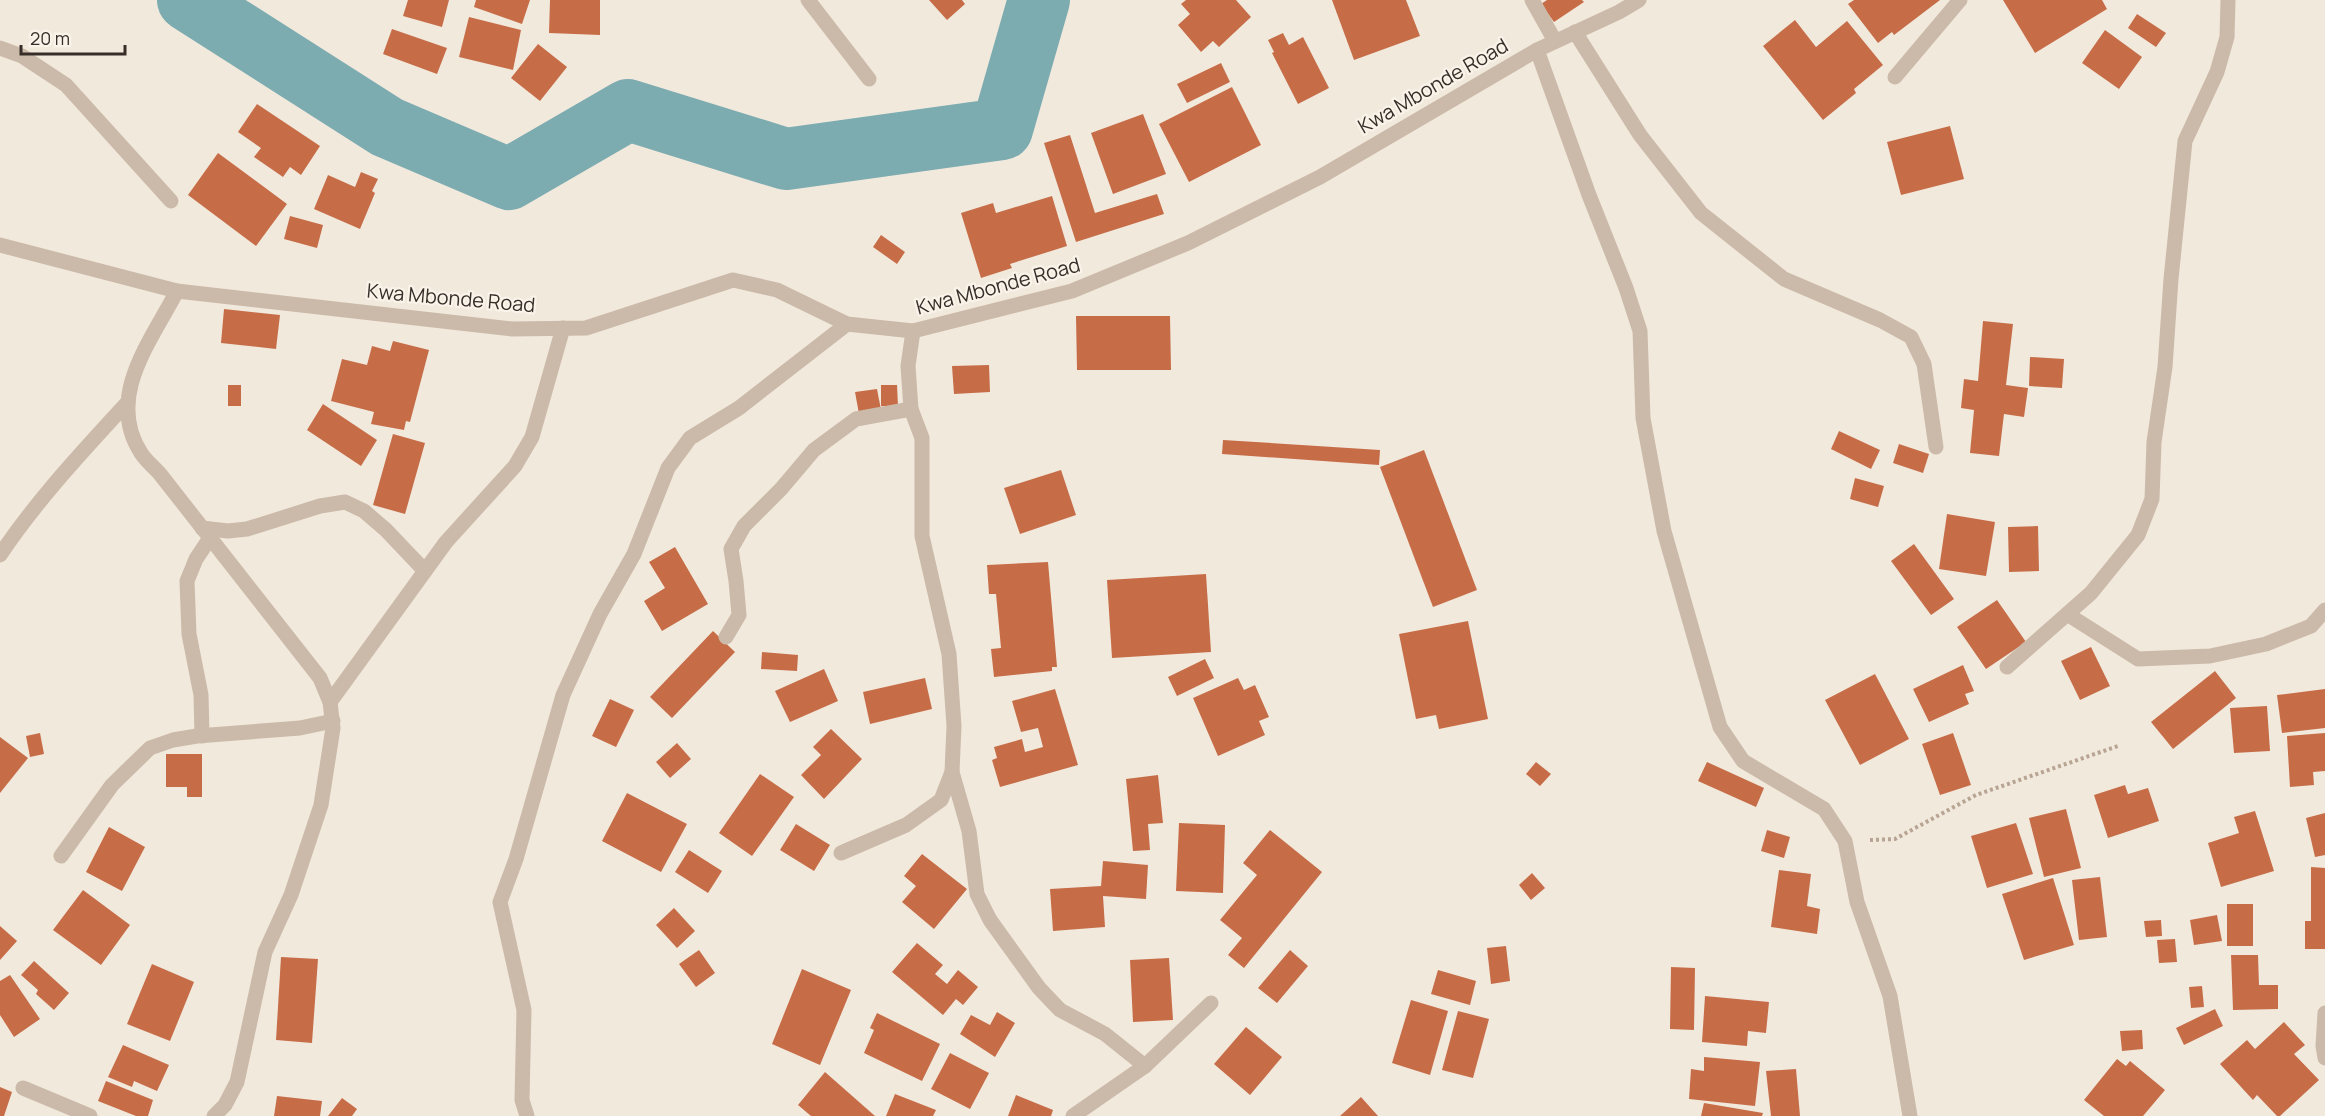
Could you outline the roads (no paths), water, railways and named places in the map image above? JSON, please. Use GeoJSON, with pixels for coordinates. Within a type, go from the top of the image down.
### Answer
{"type":"FeatureCollection","features":[{"type":"Feature","properties":{"kind":"street"},"geometry":{"type":"LineString","coordinates":[[808,0],[869,79]]}},
{"type":"Feature","properties":{"kind":"street"},"geometry":{"type":"LineString","coordinates":[[1532,0],[1555,41]]}},
{"type":"Feature","properties":{"kind":"street","name":"Kwa Mbonde Road"},"geometry":{"type":"LineString","coordinates":[[0,245],[177,291],[512,329],[586,328],[733,280],[777,290],[848,324],[913,331],[1072,291],[1188,243],[1320,177],[1537,50],[1619,12],[1639,0]]}},
{"type":"Feature","properties":{"kind":"street"},"geometry":{"type":"LineString","coordinates":[[1895,77],[1960,0]]}},
{"type":"Feature","properties":{"kind":"street"},"geometry":{"type":"LineString","coordinates":[[2007,668],[2091,593],[2138,535],[2152,499],[2154,442],[2165,367],[2185,141],[2217,72],[2227,37],[2228,0]]}},
{"type":"Feature","properties":{"kind":"street"},"geometry":{"type":"LineString","coordinates":[[1575,32],[1640,135],[1701,213],[1784,279],[1880,320],[1911,337],[1924,364],[1936,447]]}},
{"type":"Feature","properties":{"kind":"street"},"geometry":{"type":"LineString","coordinates":[[0,48],[22,56],[66,85],[171,201]]}},
{"type":"Feature","properties":{"kind":"street"},"geometry":{"type":"LineString","coordinates":[[1537,50],[1640,331],[1643,418],[1664,531],[1720,727],[1743,761],[1824,809],[1845,841],[1857,902],[1890,996],[1910,1116]]}},
{"type":"Feature","properties":{"kind":"street"},"geometry":{"type":"LineString","coordinates":[[177,291],[131,379],[126,404],[130,431],[142,454],[320,678],[330,702],[333,721],[321,805],[291,895],[265,952],[237,1082],[225,1105],[214,1116]]}},
{"type":"Feature","properties":{"kind":"street"},"geometry":{"type":"LineString","coordinates":[[527,1116],[522,1100],[522,1046],[525,1011],[500,902],[516,859],[563,695],[600,614],[634,554],[668,468],[690,438],[739,408],[848,324]]}},
{"type":"Feature","properties":{"kind":"street"},"geometry":{"type":"LineString","coordinates":[[330,702],[446,542],[515,466],[531,437],[563,328]]}},
{"type":"Feature","properties":{"kind":"street"},"geometry":{"type":"LineString","coordinates":[[913,331],[908,366],[911,409],[922,438],[922,536],[949,654],[954,726],[952,772],[969,831],[977,894],[990,920],[1039,988],[1060,1010],[1105,1034],[1145,1066]]}},
{"type":"Feature","properties":{"kind":"street"},"geometry":{"type":"LineString","coordinates":[[0,555],[21,523],[54,482],[126,404]]}},
{"type":"Feature","properties":{"kind":"street"},"geometry":{"type":"LineString","coordinates":[[726,637],[739,615],[731,549],[744,526],[781,489],[814,450],[856,419],[911,409]]}},
{"type":"Feature","properties":{"kind":"street"},"geometry":{"type":"LineString","coordinates":[[206,533],[247,528],[332,502],[345,502],[364,512],[386,530],[425,571]]}},
{"type":"Feature","properties":{"kind":"street"},"geometry":{"type":"LineString","coordinates":[[202,736],[201,695],[189,634],[187,581],[206,533]]}},
{"type":"Feature","properties":{"kind":"street"},"geometry":{"type":"LineString","coordinates":[[2067,614],[2138,659],[2211,656],[2266,644],[2311,627],[2325,610]]}},
{"type":"Feature","properties":{"kind":"street"},"geometry":{"type":"LineString","coordinates":[[61,856],[112,784],[150,748],[173,740],[300,728],[333,721]]}},
{"type":"Feature","properties":{"kind":"street"},"geometry":{"type":"LineString","coordinates":[[841,853],[906,825],[941,800],[952,772]]}},
{"type":"Feature","properties":{"kind":"street"},"geometry":{"type":"LineString","coordinates":[[1076,1115],[1145,1066],[1212,1003]]}},
{"type":"Feature","properties":{"kind":"street"},"geometry":{"type":"LineString","coordinates":[[2325,1013],[2323,1046],[2325,1058]]}},
{"type":"Feature","properties":{"kind":"street"},"geometry":{"type":"LineString","coordinates":[[23,1088],[90,1116]]}},
{"type":"Feature","properties":{"kind":"waterway"},"geometry":{"type":"LineString","coordinates":[[188,0],[387,127],[509,179],[628,110],[786,159],[1002,129],[1039,0]]}}]}
